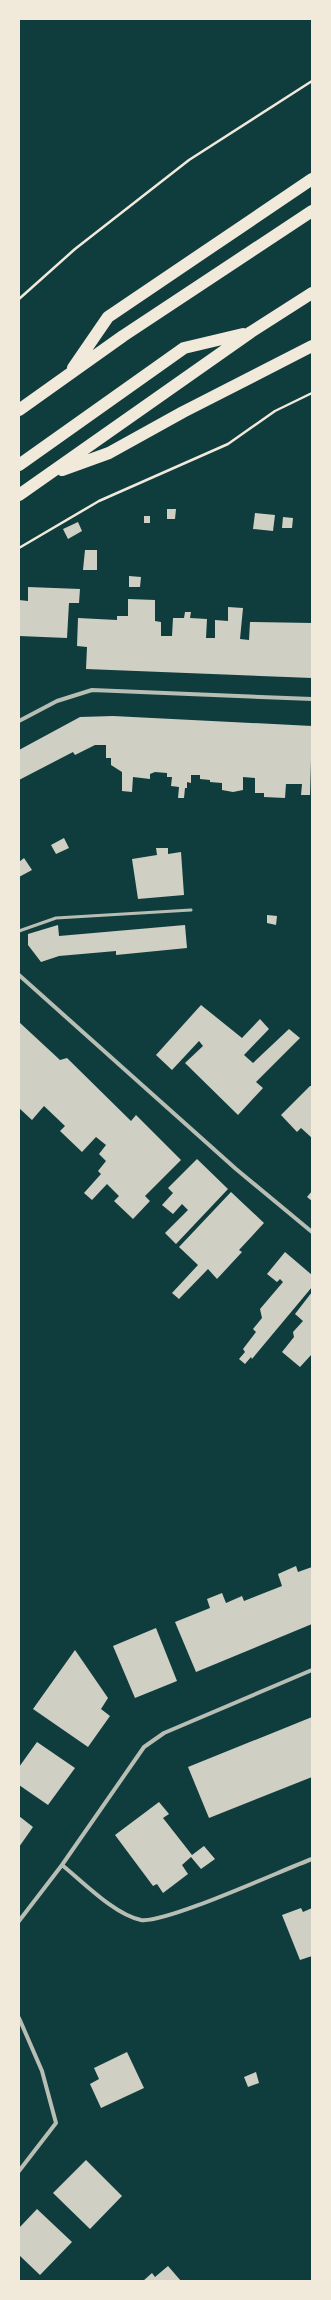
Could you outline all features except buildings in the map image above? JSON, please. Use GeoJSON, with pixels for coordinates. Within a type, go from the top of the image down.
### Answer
{"type":"FeatureCollection","features":[{"type":"Feature","properties":{"kind":"highway"},"geometry":{"type":"LineString","coordinates":[[68,376],[108,317],[312,179]]}},
{"type":"Feature","properties":{"kind":"highway"},"geometry":{"type":"LineString","coordinates":[[19,410],[123,336],[312,211]]}},
{"type":"Feature","properties":{"kind":"highway"},"geometry":{"type":"LineString","coordinates":[[19,496],[251,332],[312,293]]}},
{"type":"Feature","properties":{"kind":"highway"},"geometry":{"type":"LineString","coordinates":[[19,465],[184,348],[251,332]]}},
{"type":"Feature","properties":{"kind":"highway"},"geometry":{"type":"LineString","coordinates":[[46,476],[109,453],[183,412],[312,346]]}},
{"type":"Feature","properties":{"kind":"street"},"geometry":{"type":"LineString","coordinates":[[19,721],[57,701],[92,690],[312,699]]}},
{"type":"Feature","properties":{"kind":"street"},"geometry":{"type":"LineString","coordinates":[[19,975],[236,1170],[312,1232]]}},
{"type":"Feature","properties":{"kind":"street"},"geometry":{"type":"LineString","coordinates":[[19,1921],[62,1864],[144,1747],[164,1733],[312,1670]]}},
{"type":"Feature","properties":{"kind":"street"},"geometry":{"type":"LineString","coordinates":[[62,1864],[125,1914],[142,1920],[156,1920],[180,1912],[312,1859]]}},
{"type":"Feature","properties":{"kind":"street"},"geometry":{"type":"LineString","coordinates":[[19,2018],[42,2071],[56,2123],[19,2171]]}},
{"type":"Feature","properties":{"kind":"lane"},"geometry":{"type":"LineString","coordinates":[[19,931],[56,918],[191,910]]}},
{"type":"Feature","properties":{"kind":"path"},"geometry":{"type":"LineString","coordinates":[[19,299],[75,249],[189,160],[312,81]]}},
{"type":"Feature","properties":{"kind":"path"},"geometry":{"type":"LineString","coordinates":[[19,548],[99,501],[228,444],[275,411],[312,393]]}}]}
